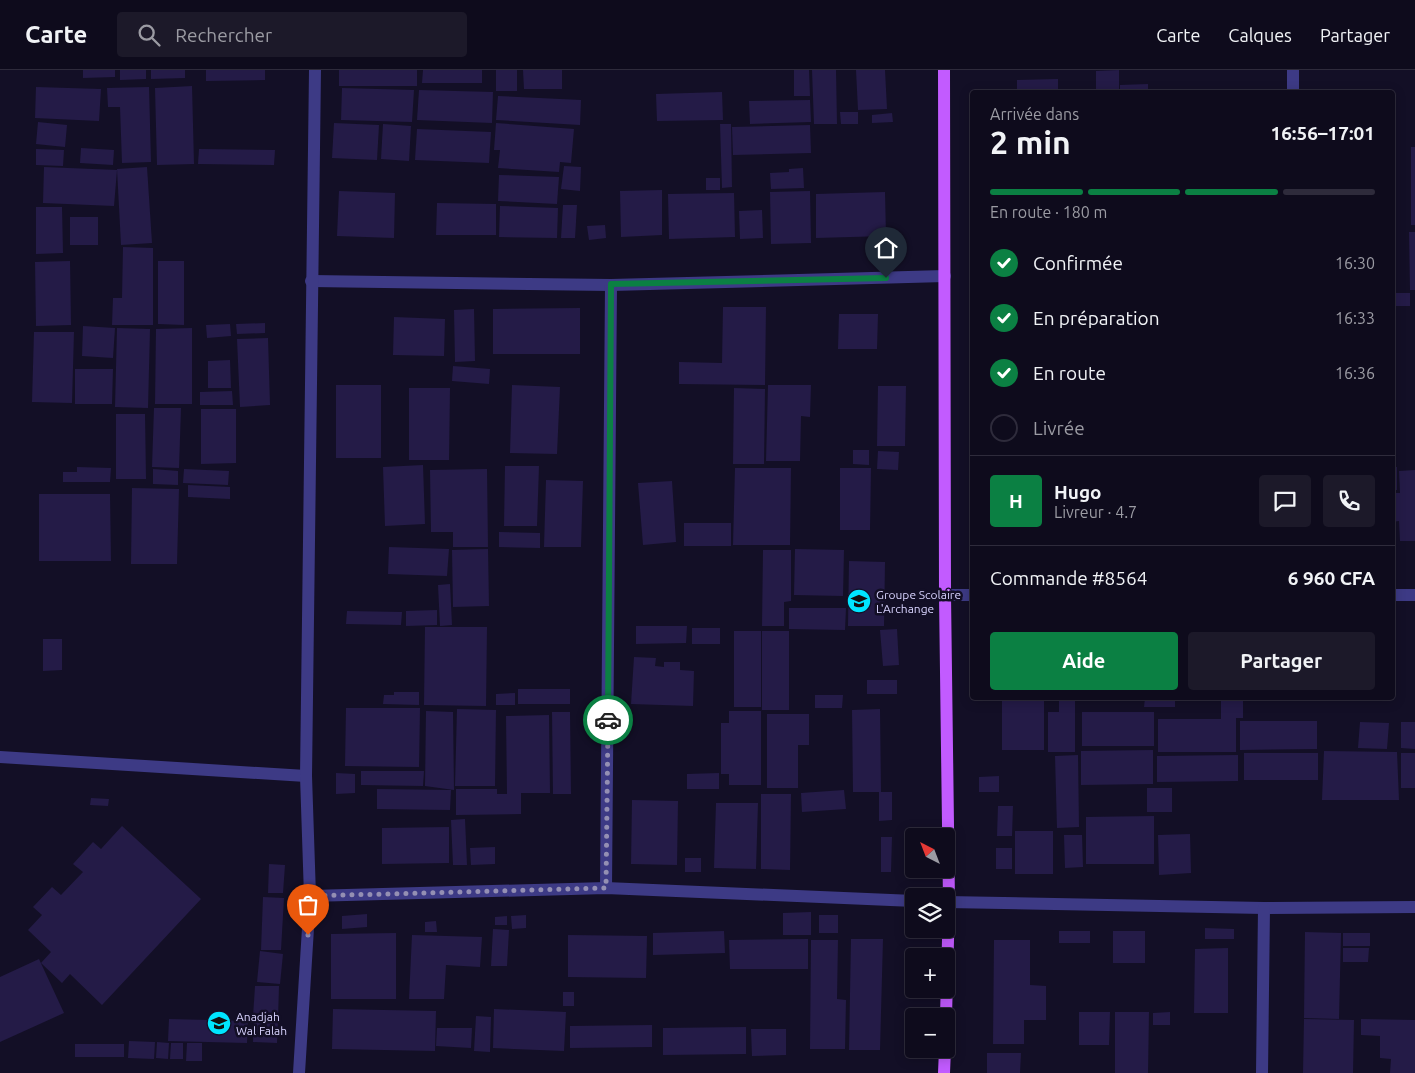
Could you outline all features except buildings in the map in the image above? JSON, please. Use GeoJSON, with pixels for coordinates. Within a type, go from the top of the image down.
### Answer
{"type":"FeatureCollection","features":[{"type":"Feature","properties":{"kind":"main road"},"geometry":{"type":"LineString","coordinates":[[944,70],[948,888]]}},
{"type":"Feature","properties":{"kind":"main road"},"geometry":{"type":"LineString","coordinates":[[946,1008],[947,938]]}},
{"type":"Feature","properties":{"kind":"main road"},"geometry":{"type":"LineString","coordinates":[[944,1073],[945,1058]]}},
{"type":"Feature","properties":{"kind":"street"},"geometry":{"type":"LineString","coordinates":[[299,1073],[310,896],[306,776],[314,70]]}},
{"type":"Feature","properties":{"kind":"street"},"geometry":{"type":"LineString","coordinates":[[1293,70],[1293,90]]}},
{"type":"Feature","properties":{"kind":"street"},"geometry":{"type":"LineString","coordinates":[[311,281],[611,284],[945,276]]}},
{"type":"Feature","properties":{"kind":"street"},"geometry":{"type":"LineString","coordinates":[[606,888],[611,284]]}},
{"type":"Feature","properties":{"kind":"street"},"geometry":{"type":"LineString","coordinates":[[945,595],[970,595]]}},
{"type":"Feature","properties":{"kind":"street"},"geometry":{"type":"LineString","coordinates":[[1395,595],[1415,595]]}},
{"type":"Feature","properties":{"kind":"street"},"geometry":{"type":"LineString","coordinates":[[0,757],[306,776]]}},
{"type":"Feature","properties":{"kind":"street"},"geometry":{"type":"LineString","coordinates":[[310,896],[606,888],[905,901]]}},
{"type":"Feature","properties":{"kind":"street"},"geometry":{"type":"LineString","coordinates":[[955,902],[1264,908],[1415,907]]}},
{"type":"Feature","properties":{"kind":"street"},"geometry":{"type":"LineString","coordinates":[[1262,1073],[1264,908]]}},
{"type":"Feature","properties":{"kind":"way so far"},"geometry":{"type":"LineString","coordinates":[[308,935],[310,896],[606,888],[608,720]]}},
{"type":"Feature","properties":{"kind":"place","name":"Groupe Scolaire L'Archange"},"geometry":{"type":"Point","coordinates":[859,601]}},
{"type":"Feature","properties":{"kind":"place","name":"Anadjah Wal Falah"},"geometry":{"type":"Point","coordinates":[219,1023]}},
{"type":"Feature","properties":{"kind":"route"},"geometry":{"type":"LineString","coordinates":[[608,720],[611,284],[886,278]]}}]}
